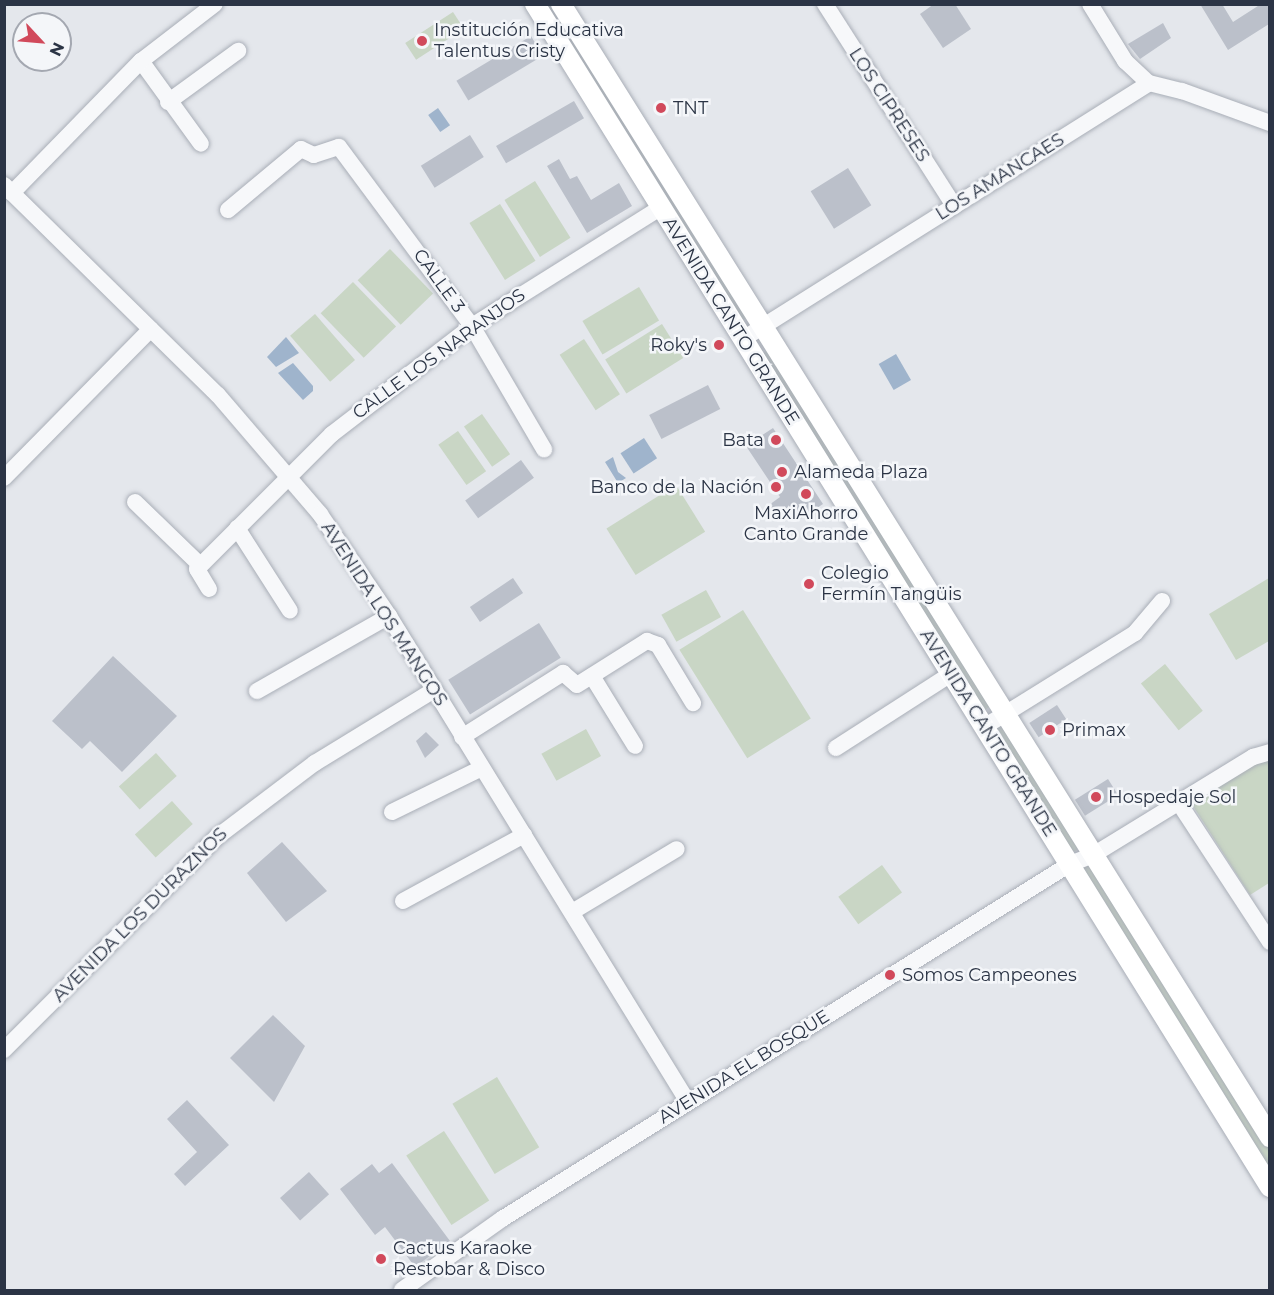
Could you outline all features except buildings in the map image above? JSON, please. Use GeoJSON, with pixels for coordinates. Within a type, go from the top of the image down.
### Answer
{"type":"FeatureCollection","features":[{"type":"Feature","properties":{"kind":"main road","name":"AVENIDA CANTO GRANDE"},"geometry":{"type":"LineString","coordinates":[[535,4],[1269,1187]]}},
{"type":"Feature","properties":{"kind":"main road","name":"AVENIDA CANTO GRANDE"},"geometry":{"type":"LineString","coordinates":[[561,4],[1269,1137]]}},
{"type":"Feature","properties":{"kind":"street"},"geometry":{"type":"LineString","coordinates":[[8,189],[141,61],[215,4]]}},
{"type":"Feature","properties":{"kind":"street","name":"LOS CIPRESES"},"geometry":{"type":"LineString","coordinates":[[825,4],[954,206]]}},
{"type":"Feature","properties":{"kind":"street"},"geometry":{"type":"LineString","coordinates":[[1090,4],[1125,61],[1149,83],[1182,91],[1269,123]]}},
{"type":"Feature","properties":{"kind":"street"},"geometry":{"type":"LineString","coordinates":[[168,102],[238,51]]}},
{"type":"Feature","properties":{"kind":"street"},"geometry":{"type":"LineString","coordinates":[[141,61],[168,102],[201,144]]}},
{"type":"Feature","properties":{"kind":"street","name":"LOS AMANCAES"},"geometry":{"type":"LineString","coordinates":[[743,339],[1149,83]]}},
{"type":"Feature","properties":{"kind":"street","name":"CALLE 3"},"geometry":{"type":"LineString","coordinates":[[228,210],[301,149],[314,155],[333,147],[343,151],[472,326],[544,448]]}},
{"type":"Feature","properties":{"kind":"street","name":"AVENIDA LOS MANGOS"},"geometry":{"type":"LineString","coordinates":[[8,189],[151,329],[289,474],[389,616],[688,1102]]}},
{"type":"Feature","properties":{"kind":"street","name":"CALLE LOS NARANJOS"},"geometry":{"type":"LineString","coordinates":[[200,565],[289,474],[332,434],[472,326],[660,208]]}},
{"type":"Feature","properties":{"kind":"street"},"geometry":{"type":"LineString","coordinates":[[4,478],[151,329]]}},
{"type":"Feature","properties":{"kind":"street"},"geometry":{"type":"LineString","coordinates":[[135,502],[200,565],[198,575],[210,589]]}},
{"type":"Feature","properties":{"kind":"street"},"geometry":{"type":"LineString","coordinates":[[237,528],[290,611]]}},
{"type":"Feature","properties":{"kind":"street"},"geometry":{"type":"LineString","coordinates":[[984,727],[1135,633],[1162,601]]}},
{"type":"Feature","properties":{"kind":"street"},"geometry":{"type":"LineString","coordinates":[[257,691],[389,616]]}},
{"type":"Feature","properties":{"kind":"street"},"geometry":{"type":"LineString","coordinates":[[462,737],[563,673],[577,685],[653,641],[693,703]]}},
{"type":"Feature","properties":{"kind":"street"},"geometry":{"type":"LineString","coordinates":[[836,748],[951,674]]}},
{"type":"Feature","properties":{"kind":"street"},"geometry":{"type":"LineString","coordinates":[[592,676],[635,746]]}},
{"type":"Feature","properties":{"kind":"street","name":"AVENIDA LOS DURAZNOS"},"geometry":{"type":"LineString","coordinates":[[4,1050],[217,837],[315,763],[434,690]]}},
{"type":"Feature","properties":{"kind":"street","name":"AVENIDA EL BOSQUE"},"geometry":{"type":"LineString","coordinates":[[402,1290],[484,1230],[1070,864],[1094,855],[1253,757],[1269,752]]}},
{"type":"Feature","properties":{"kind":"street"},"geometry":{"type":"LineString","coordinates":[[392,812],[482,768]]}},
{"type":"Feature","properties":{"kind":"street"},"geometry":{"type":"LineString","coordinates":[[1179,803],[1269,942]]}},
{"type":"Feature","properties":{"kind":"street"},"geometry":{"type":"LineString","coordinates":[[403,901],[524,835]]}},
{"type":"Feature","properties":{"kind":"street"},"geometry":{"type":"LineString","coordinates":[[572,912],[676,849]]}},
{"type":"Feature","properties":{"kind":"green space"},"geometry":{"type":"Polygon","coordinates":[[[541,5],[556,5],[749,314],[745,319],[740,320],[541,5]]]}},
{"type":"Feature","properties":{"kind":"green space"},"geometry":{"type":"Polygon","coordinates":[[[453,12],[464,29],[416,60],[405,43],[453,12]]]}},
{"type":"Feature","properties":{"kind":"green space"},"geometry":{"type":"Polygon","coordinates":[[[535,181],[571,238],[540,257],[504,200],[535,181]]]}},
{"type":"Feature","properties":{"kind":"green space"},"geometry":{"type":"Polygon","coordinates":[[[500,204],[536,261],[505,280],[469,223],[500,204]]]}},
{"type":"Feature","properties":{"kind":"green space"},"geometry":{"type":"Polygon","coordinates":[[[390,249],[433,294],[401,325],[358,280],[390,249]]]}},
{"type":"Feature","properties":{"kind":"green space"},"geometry":{"type":"Polygon","coordinates":[[[353,282],[396,327],[364,358],[321,313],[353,282]]]}},
{"type":"Feature","properties":{"kind":"green space"},"geometry":{"type":"Polygon","coordinates":[[[639,287],[659,320],[603,354],[582,321],[639,287]]]}},
{"type":"Feature","properties":{"kind":"green space"},"geometry":{"type":"Polygon","coordinates":[[[315,314],[355,360],[330,382],[290,336],[315,314]]]}},
{"type":"Feature","properties":{"kind":"green space"},"geometry":{"type":"Polygon","coordinates":[[[662,324],[683,358],[626,393],[605,360],[662,324]]]}},
{"type":"Feature","properties":{"kind":"green space"},"geometry":{"type":"Polygon","coordinates":[[[584,339],[620,394],[596,410],[560,355],[584,339]]]}},
{"type":"Feature","properties":{"kind":"green space"},"geometry":{"type":"Polygon","coordinates":[[[768,350],[991,706],[985,710],[762,354],[768,350]]]}},
{"type":"Feature","properties":{"kind":"green space"},"geometry":{"type":"Polygon","coordinates":[[[482,414],[510,454],[492,467],[464,427],[482,414]]]}},
{"type":"Feature","properties":{"kind":"green space"},"geometry":{"type":"Polygon","coordinates":[[[458,431],[486,471],[466,485],[438,445],[458,431]]]}},
{"type":"Feature","properties":{"kind":"green space"},"geometry":{"type":"Polygon","coordinates":[[[676,485],[705,532],[636,575],[606,528],[676,485]]]}},
{"type":"Feature","properties":{"kind":"green space"},"geometry":{"type":"Polygon","coordinates":[[[1269,578],[1269,641],[1236,660],[1209,614],[1269,578]]]}},
{"type":"Feature","properties":{"kind":"green space"},"geometry":{"type":"Polygon","coordinates":[[[706,590],[721,617],[676,642],[661,615],[706,590]]]}},
{"type":"Feature","properties":{"kind":"green space"},"geometry":{"type":"Polygon","coordinates":[[[743,610],[811,719],[747,758],[679,650],[743,610]]]}},
{"type":"Feature","properties":{"kind":"green space"},"geometry":{"type":"Polygon","coordinates":[[[1165,664],[1203,711],[1179,730],[1141,684],[1165,664]]]}},
{"type":"Feature","properties":{"kind":"green space"},"geometry":{"type":"Polygon","coordinates":[[[1001,727],[1007,729],[1080,847],[1075,851],[1070,851],[996,729],[1001,727]]]}},
{"type":"Feature","properties":{"kind":"green space"},"geometry":{"type":"Polygon","coordinates":[[[586,729],[601,756],[556,781],[541,754],[586,729]]]}},
{"type":"Feature","properties":{"kind":"green space"},"geometry":{"type":"Polygon","coordinates":[[[156,753],[177,776],[140,809],[119,786],[156,753]]]}},
{"type":"Feature","properties":{"kind":"green space"},"geometry":{"type":"Polygon","coordinates":[[[1269,760],[1269,883],[1250,895],[1191,803],[1253,764],[1269,760]]]}},
{"type":"Feature","properties":{"kind":"green space"},"geometry":{"type":"Polygon","coordinates":[[[172,801],[193,824],[156,857],[135,834],[172,801]]]}},
{"type":"Feature","properties":{"kind":"green space"},"geometry":{"type":"Polygon","coordinates":[[[1092,863],[1269,1144],[1269,1170],[1080,864],[1092,863]]]}},
{"type":"Feature","properties":{"kind":"green space"},"geometry":{"type":"Polygon","coordinates":[[[882,865],[902,893],[858,924],[838,897],[882,865]]]}},
{"type":"Feature","properties":{"kind":"green space"},"geometry":{"type":"Polygon","coordinates":[[[497,1077],[539,1147],[495,1174],[452,1104],[497,1077]]]}},
{"type":"Feature","properties":{"kind":"green space"},"geometry":{"type":"Polygon","coordinates":[[[444,1131],[489,1201],[451,1225],[406,1156],[444,1131]]]}},
{"type":"Feature","properties":{"kind":"water"},"geometry":{"type":"Polygon","coordinates":[[[438,108],[450,125],[440,132],[428,115],[438,108]]]}},
{"type":"Feature","properties":{"kind":"water"},"geometry":{"type":"Polygon","coordinates":[[[286,337],[299,353],[276,367],[267,357],[286,337]]]}},
{"type":"Feature","properties":{"kind":"water"},"geometry":{"type":"Polygon","coordinates":[[[896,354],[911,380],[894,390],[879,364],[896,354]]]}},
{"type":"Feature","properties":{"kind":"water"},"geometry":{"type":"Polygon","coordinates":[[[293,363],[313,386],[313,391],[303,400],[278,373],[293,363]]]}},
{"type":"Feature","properties":{"kind":"water"},"geometry":{"type":"Polygon","coordinates":[[[644,438],[657,458],[634,473],[621,453],[644,438]]]}},
{"type":"Feature","properties":{"kind":"water"},"geometry":{"type":"Polygon","coordinates":[[[613,457],[618,472],[626,478],[618,483],[605,462],[613,457]]]}},
{"type":"Feature","properties":{"kind":"place","name":"Institución Educativa Talentus Cristy"},"geometry":{"type":"Point","coordinates":[422,41]}},
{"type":"Feature","properties":{"kind":"place","name":"TNT"},"geometry":{"type":"Point","coordinates":[661,108]}},
{"type":"Feature","properties":{"kind":"place","name":"Roky's"},"geometry":{"type":"Point","coordinates":[719,345]}},
{"type":"Feature","properties":{"kind":"place","name":"Bata"},"geometry":{"type":"Point","coordinates":[776,440]}},
{"type":"Feature","properties":{"kind":"place","name":"Alameda Plaza"},"geometry":{"type":"Point","coordinates":[782,472]}},
{"type":"Feature","properties":{"kind":"place","name":"Banco de la Nación"},"geometry":{"type":"Point","coordinates":[776,487]}},
{"type":"Feature","properties":{"kind":"place","name":"MaxiAhorro Canto Grande"},"geometry":{"type":"Point","coordinates":[806,494]}},
{"type":"Feature","properties":{"kind":"place","name":"Colegio Fermín Tangüis"},"geometry":{"type":"Point","coordinates":[809,584]}},
{"type":"Feature","properties":{"kind":"place","name":"Primax"},"geometry":{"type":"Point","coordinates":[1050,730]}},
{"type":"Feature","properties":{"kind":"place","name":"Hospedaje Sol"},"geometry":{"type":"Point","coordinates":[1096,797]}},
{"type":"Feature","properties":{"kind":"place","name":"Somos Campeones"},"geometry":{"type":"Point","coordinates":[890,975]}},
{"type":"Feature","properties":{"kind":"place","name":"Cactus Karaoke Restobar & Disco"},"geometry":{"type":"Point","coordinates":[381,1259]}}]}
